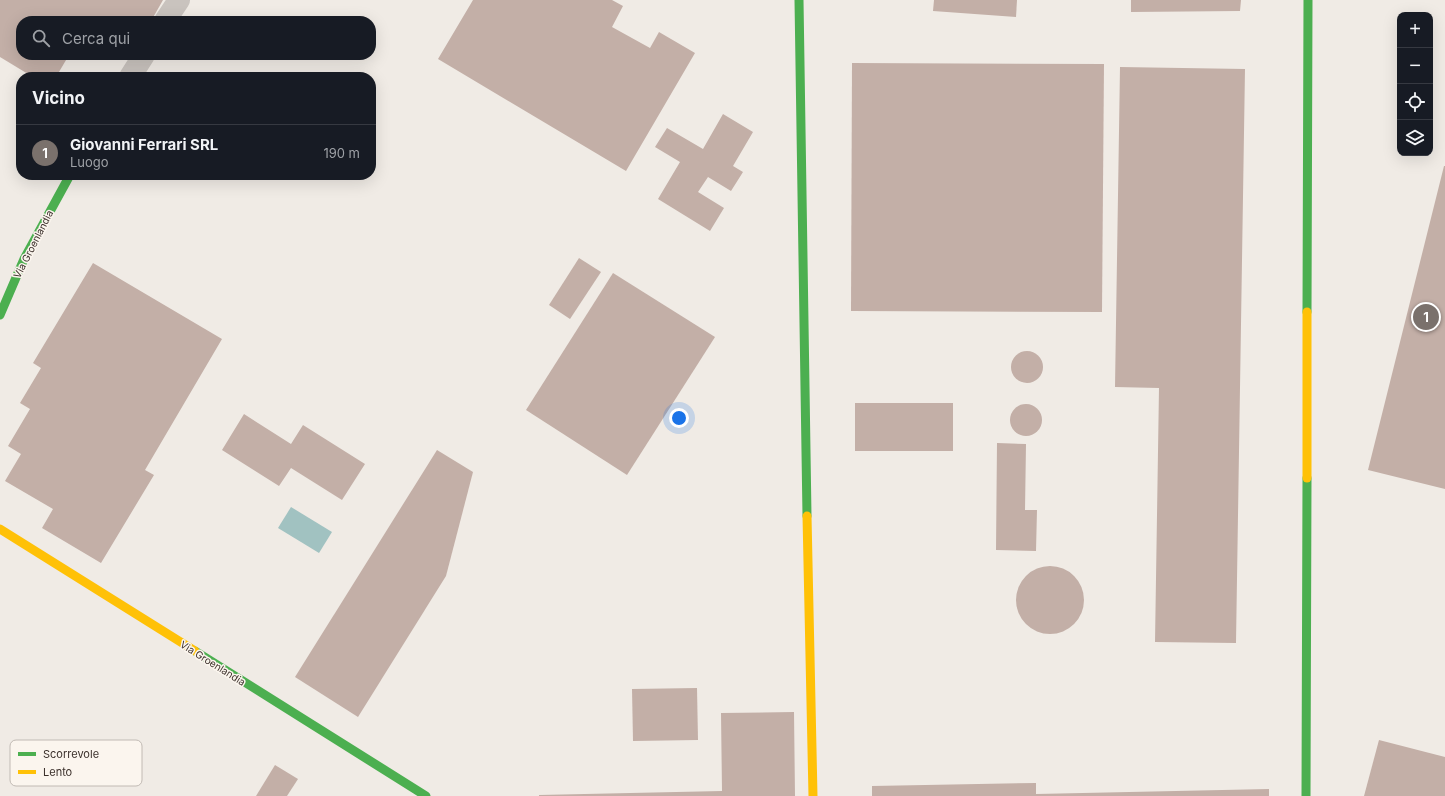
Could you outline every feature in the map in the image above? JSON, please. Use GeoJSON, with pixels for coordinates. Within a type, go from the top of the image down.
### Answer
{"type":"FeatureCollection","features":[{"type":"Feature","properties":{"kind":"street"},"geometry":{"type":"LineString","coordinates":[[168,16],[179,0]]}},
{"type":"Feature","properties":{"kind":"street"},"geometry":{"type":"LineString","coordinates":[[799,0],[806,516],[813,796]]}},
{"type":"Feature","properties":{"kind":"street"},"geometry":{"type":"LineString","coordinates":[[1306,796],[1308,0]]}},
{"type":"Feature","properties":{"kind":"street"},"geometry":{"type":"LineString","coordinates":[[133,72],[141,60]]}},
{"type":"Feature","properties":{"kind":"street","name":"Via Groenlandia"},"geometry":{"type":"LineString","coordinates":[[0,314],[24,259],[67,180]]}},
{"type":"Feature","properties":{"kind":"street","name":"Via Groenlandia"},"geometry":{"type":"LineString","coordinates":[[0,529],[426,796]]}},
{"type":"Feature","properties":{"kind":"water"},"geometry":{"type":"Polygon","coordinates":[[[291,507],[332,532],[319,553],[278,528],[291,507]]]}},
{"type":"Feature","properties":{"kind":"building"},"geometry":{"type":"Polygon","coordinates":[[[0,0],[163,0],[154,16],[16,16],[16,60],[66,60],[59,72],[25,72],[0,57],[0,0]]]}},
{"type":"Feature","properties":{"kind":"building"},"geometry":{"type":"Polygon","coordinates":[[[473,0],[612,0],[623,6],[612,27],[650,48],[659,32],[695,53],[626,171],[438,59],[473,0]]]}},
{"type":"Feature","properties":{"kind":"building"},"geometry":{"type":"Polygon","coordinates":[[[934,0],[1017,0],[1016,17],[933,11],[934,0]]]}},
{"type":"Feature","properties":{"kind":"building"},"geometry":{"type":"Polygon","coordinates":[[[1131,0],[1241,0],[1240,11],[1131,12],[1131,0]]]}},
{"type":"Feature","properties":{"kind":"building"},"geometry":{"type":"Polygon","coordinates":[[[852,63],[1104,64],[1102,312],[851,311],[852,63]]]}},
{"type":"Feature","properties":{"kind":"building"},"geometry":{"type":"Polygon","coordinates":[[[1120,67],[1245,69],[1236,643],[1155,642],[1159,388],[1115,387],[1120,67]]]}},
{"type":"Feature","properties":{"kind":"building"},"geometry":{"type":"Polygon","coordinates":[[[723,114],[753,132],[733,166],[743,172],[731,191],[708,177],[698,192],[724,208],[710,231],[658,199],[680,162],[655,147],[667,128],[703,149],[723,114]]]}},
{"type":"Feature","properties":{"kind":"building"},"geometry":{"type":"Polygon","coordinates":[[[1445,166],[1445,489],[1368,470],[1445,166]]]}},
{"type":"Feature","properties":{"kind":"building"},"geometry":{"type":"Polygon","coordinates":[[[579,258],[601,272],[570,319],[549,305],[579,258]]]}},
{"type":"Feature","properties":{"kind":"building"},"geometry":{"type":"Polygon","coordinates":[[[93,263],[222,339],[145,470],[154,475],[101,563],[42,528],[53,509],[5,481],[21,454],[8,446],[30,409],[20,403],[41,368],[33,363],[93,263]]]}},
{"type":"Feature","properties":{"kind":"building"},"geometry":{"type":"Polygon","coordinates":[[[613,273],[715,337],[627,475],[526,410],[613,273]]]}},
{"type":"Feature","properties":{"kind":"building"},"geometry":{"type":"Polygon","coordinates":[[[1024,351],[1030,351],[1040,358],[1043,367],[1042,373],[1036,380],[1030,383],[1024,383],[1014,376],[1011,370],[1011,364],[1018,354],[1024,351]]]}},
{"type":"Feature","properties":{"kind":"building"},"geometry":{"type":"Polygon","coordinates":[[[855,403],[953,403],[953,451],[855,451],[855,403]]]}},
{"type":"Feature","properties":{"kind":"building"},"geometry":{"type":"Polygon","coordinates":[[[1023,404],[1029,404],[1038,408],[1042,420],[1038,432],[1029,436],[1023,436],[1014,432],[1010,423],[1010,417],[1014,408],[1023,404]]]}},
{"type":"Feature","properties":{"kind":"building"},"geometry":{"type":"Polygon","coordinates":[[[244,414],[291,444],[303,425],[365,464],[342,500],[291,468],[279,486],[222,450],[244,414]]]}},
{"type":"Feature","properties":{"kind":"building"},"geometry":{"type":"Polygon","coordinates":[[[997,443],[1026,444],[1025,510],[1037,510],[1036,551],[996,550],[997,443]]]}},
{"type":"Feature","properties":{"kind":"building"},"geometry":{"type":"Polygon","coordinates":[[[437,450],[473,472],[446,576],[358,717],[295,677],[437,450]]]}},
{"type":"Feature","properties":{"kind":"building"},"geometry":{"type":"Polygon","coordinates":[[[1043,566],[1057,566],[1069,571],[1079,581],[1084,593],[1084,607],[1079,619],[1069,629],[1057,634],[1043,634],[1031,629],[1021,619],[1016,607],[1016,593],[1021,581],[1031,571],[1043,566]]]}},
{"type":"Feature","properties":{"kind":"building"},"geometry":{"type":"Polygon","coordinates":[[[697,688],[698,740],[633,741],[632,689],[697,688]]]}},
{"type":"Feature","properties":{"kind":"building"},"geometry":{"type":"Polygon","coordinates":[[[794,712],[795,796],[539,796],[722,791],[721,713],[794,712]]]}},
{"type":"Feature","properties":{"kind":"building"},"geometry":{"type":"Polygon","coordinates":[[[1379,740],[1445,757],[1445,796],[1364,796],[1379,740]]]}},
{"type":"Feature","properties":{"kind":"building"},"geometry":{"type":"Polygon","coordinates":[[[275,765],[298,779],[287,796],[256,796],[275,765]]]}},
{"type":"Feature","properties":{"kind":"building"},"geometry":{"type":"Polygon","coordinates":[[[1036,783],[1036,794],[1269,789],[1269,796],[872,796],[872,786],[1036,783]]]}},
{"type":"Feature","properties":{"kind":"traffic: fast"},"geometry":{"type":"LineString","coordinates":[[799,0],[807,516]]}},
{"type":"Feature","properties":{"kind":"traffic: fast"},"geometry":{"type":"LineString","coordinates":[[1307,312],[1308,0]]}},
{"type":"Feature","properties":{"kind":"traffic: fast"},"geometry":{"type":"LineString","coordinates":[[0,315],[24,259],[67,180]]}},
{"type":"Feature","properties":{"kind":"traffic: fast"},"geometry":{"type":"LineString","coordinates":[[1306,796],[1307,478]]}},
{"type":"Feature","properties":{"kind":"traffic: fast"},"geometry":{"type":"LineString","coordinates":[[195,651],[426,796]]}},
{"type":"Feature","properties":{"kind":"traffic: slow"},"geometry":{"type":"LineString","coordinates":[[1307,312],[1307,478]]}},
{"type":"Feature","properties":{"kind":"traffic: slow"},"geometry":{"type":"LineString","coordinates":[[807,516],[813,796]]}},
{"type":"Feature","properties":{"kind":"traffic: slow"},"geometry":{"type":"LineString","coordinates":[[0,529],[195,651]]}},
{"type":"Feature","properties":{"kind":"place","name":"Giovanni Ferrari SRL"},"geometry":{"type":"Point","coordinates":[1426,317]}}]}
